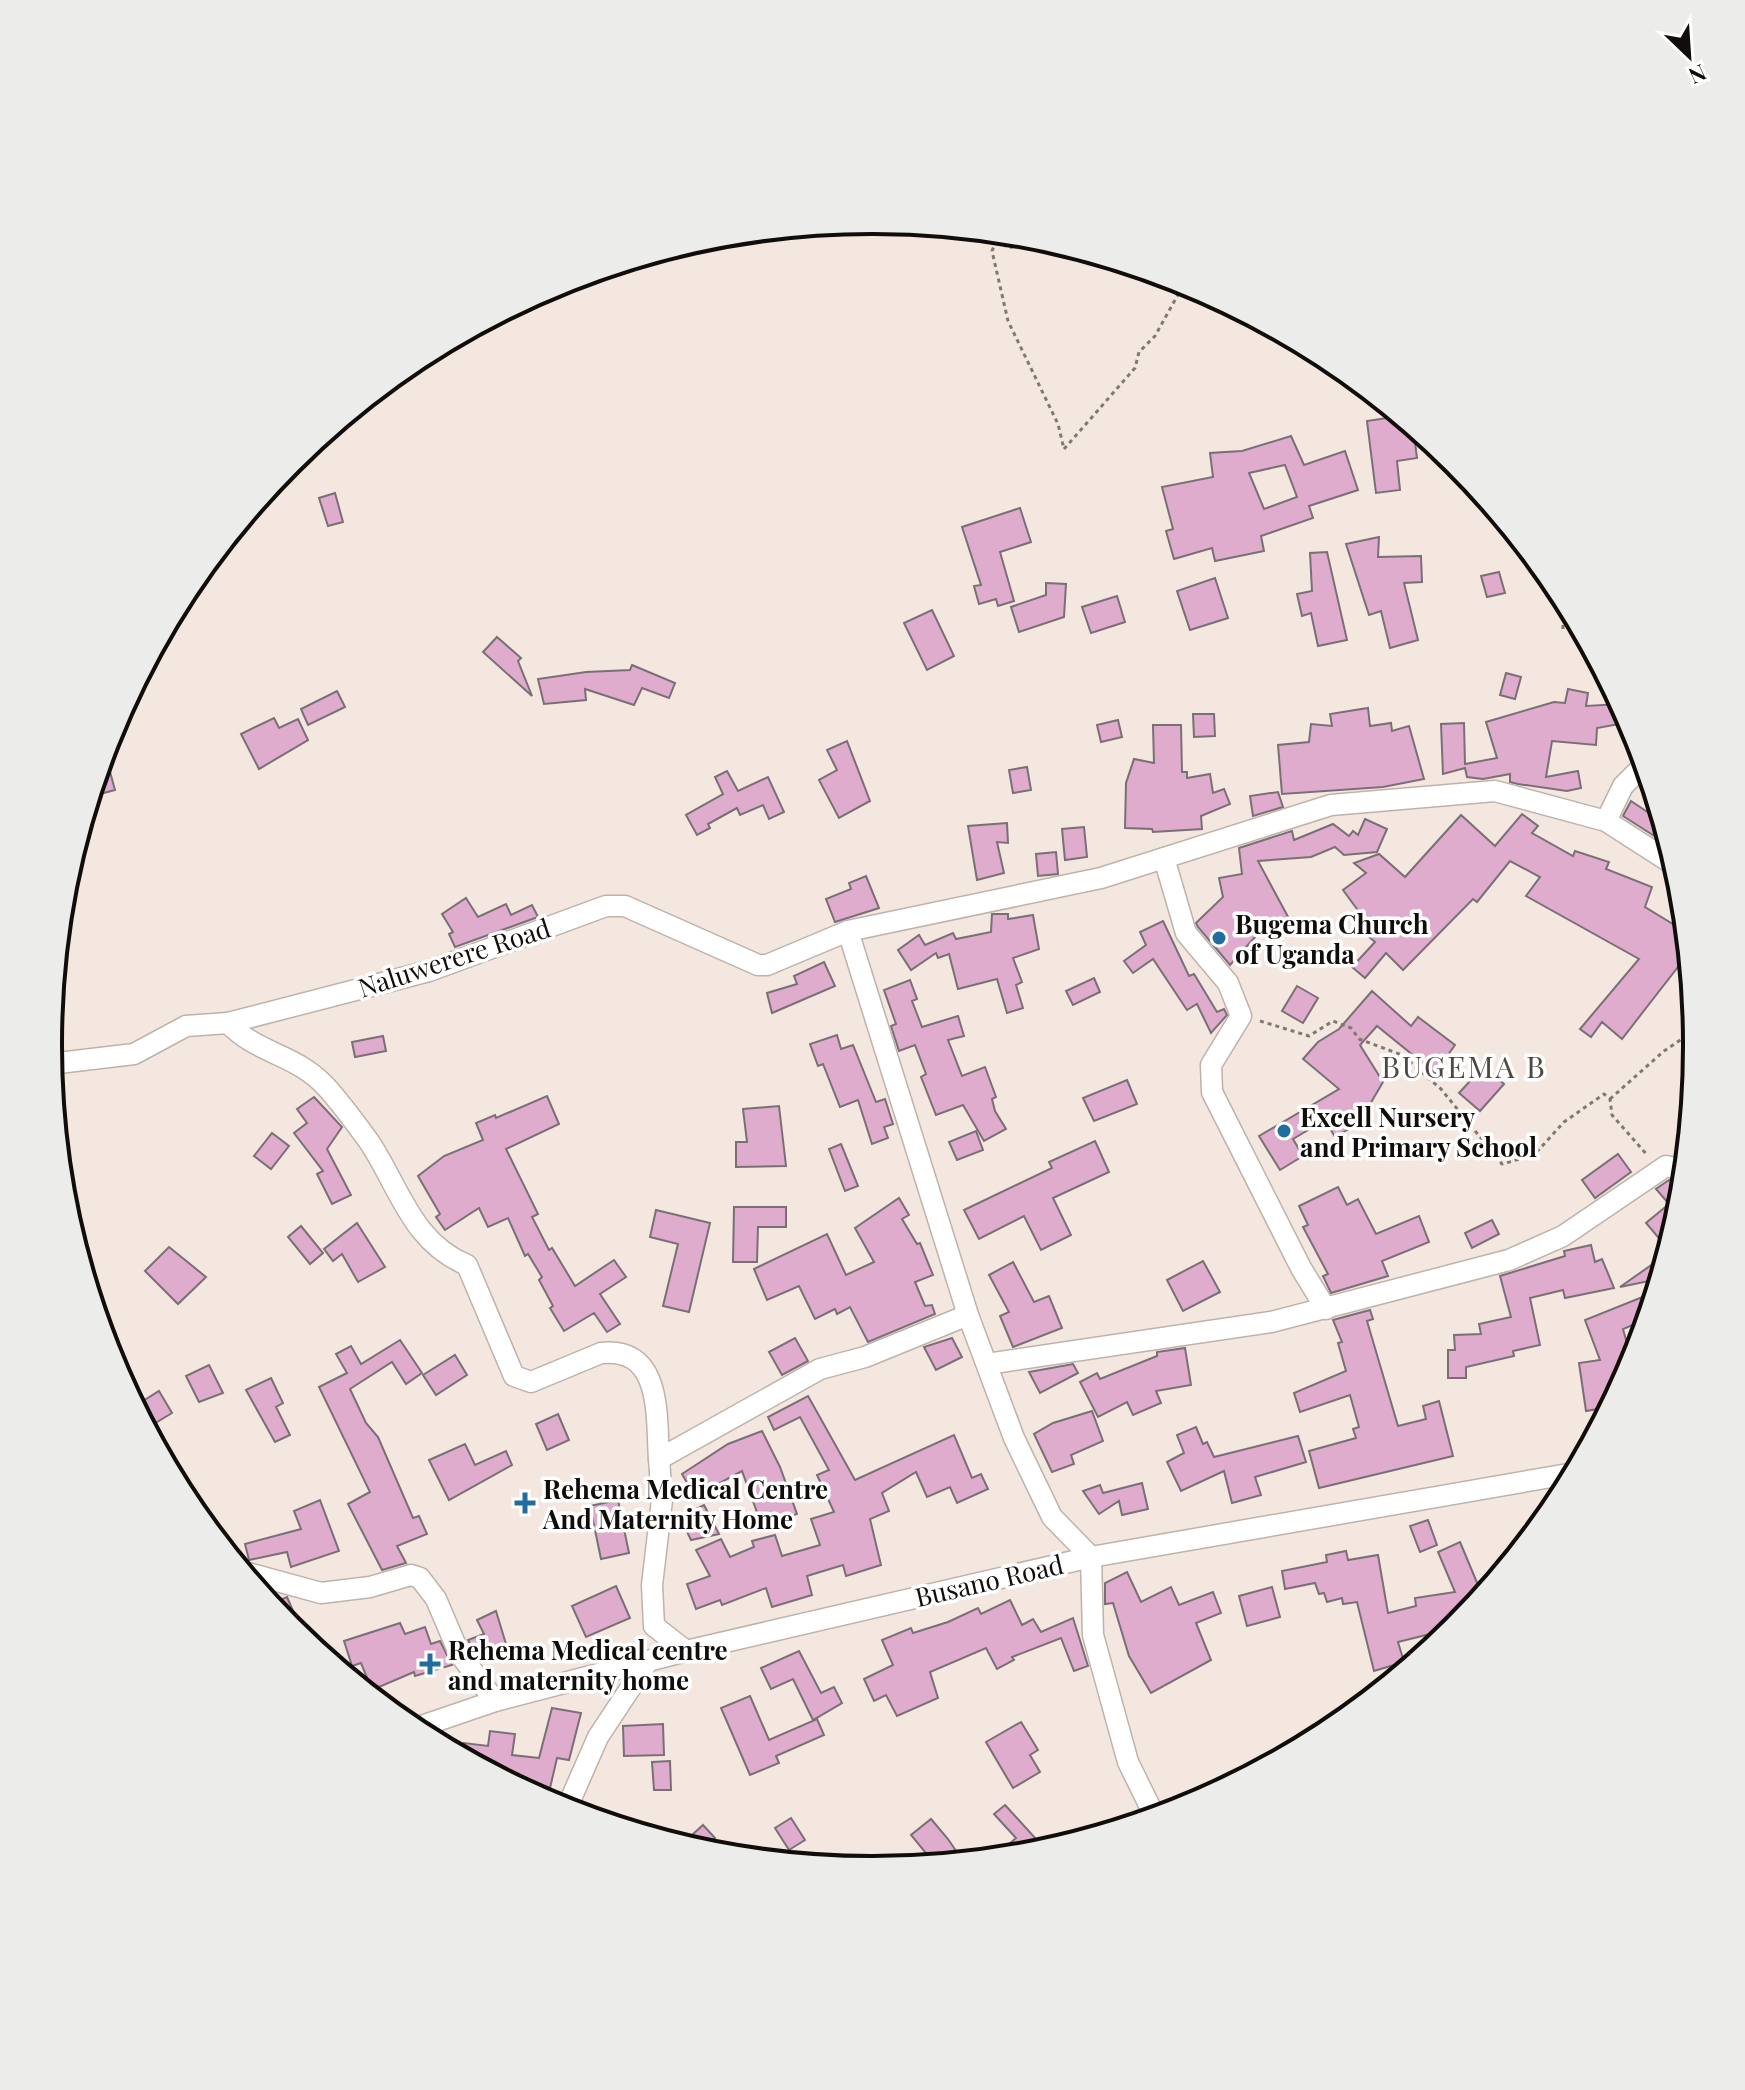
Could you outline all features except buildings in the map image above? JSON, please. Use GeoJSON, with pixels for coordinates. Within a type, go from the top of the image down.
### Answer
{"type":"FeatureCollection","features":[{"type":"Feature","properties":{"kind":"street"},"geometry":{"type":"LineString","coordinates":[[1606,821],[1623,786],[1636,773]]}},
{"type":"Feature","properties":{"kind":"street","name":"Naluwerere Road"},"geometry":{"type":"LineString","coordinates":[[63,1062],[134,1054],[186,1026],[228,1023],[429,971],[606,906],[625,906],[758,965],[767,965],[848,931],[1089,881],[1331,805],[1357,800],[1495,791],[1606,821],[1660,856]]}},
{"type":"Feature","properties":{"kind":"street"},"geometry":{"type":"LineString","coordinates":[[1164,858],[1186,933],[1228,983],[1241,1016],[1211,1065],[1212,1092],[1301,1268],[1326,1309]]}},
{"type":"Feature","properties":{"kind":"street"},"geometry":{"type":"LineString","coordinates":[[848,931],[968,1315],[1014,1438],[1052,1517],[1091,1557],[1093,1635],[1128,1762],[1150,1806]]}},
{"type":"Feature","properties":{"kind":"street"},"geometry":{"type":"LineString","coordinates":[[228,1023],[246,1042],[286,1056],[327,1088],[370,1144],[415,1223],[442,1255],[467,1265],[514,1376],[531,1382],[601,1353],[614,1352],[631,1357],[648,1370],[654,1390],[662,1500],[651,1606],[654,1626],[686,1651]]}},
{"type":"Feature","properties":{"kind":"street"},"geometry":{"type":"LineString","coordinates":[[987,1364],[1271,1322],[1509,1260],[1543,1248],[1673,1169]]}},
{"type":"Feature","properties":{"kind":"street"},"geometry":{"type":"LineString","coordinates":[[659,1459],[820,1369],[865,1357],[968,1315]]}},
{"type":"Feature","properties":{"kind":"street","name":"Busano Road"},"geometry":{"type":"LineString","coordinates":[[429,1723],[495,1701],[686,1651],[1091,1557],[1558,1476]]}},
{"type":"Feature","properties":{"kind":"street"},"geometry":{"type":"LineString","coordinates":[[261,1577],[321,1593],[370,1587],[411,1575],[420,1578],[436,1599],[459,1653],[495,1701]]}},
{"type":"Feature","properties":{"kind":"street"},"geometry":{"type":"LineString","coordinates":[[572,1797],[598,1737],[647,1663]]}},
{"type":"Feature","properties":{"kind":"path"},"geometry":{"type":"LineString","coordinates":[[995,244],[992,251],[1008,321],[1058,424],[1064,449],[1135,368],[1139,352],[1155,336],[1178,294]]}},
{"type":"Feature","properties":{"kind":"path"},"geometry":{"type":"LineString","coordinates":[[1563,622],[1563,629]]}},
{"type":"Feature","properties":{"kind":"path"},"geometry":{"type":"LineString","coordinates":[[1241,1016],[1309,1036],[1333,1021],[1351,1028],[1359,1039],[1402,1055],[1441,1089],[1502,1164],[1534,1155],[1564,1122],[1604,1094],[1610,1099],[1612,1115],[1636,1144],[1653,1160],[1673,1167]]}},
{"type":"Feature","properties":{"kind":"path"},"geometry":{"type":"LineString","coordinates":[[1610,1099],[1683,1038]]}},
{"type":"Feature","properties":{"kind":"place","name":"Bugema Church of Uganda"},"geometry":{"type":"Point","coordinates":[1219,938]}},
{"type":"Feature","properties":{"kind":"place","name":"Excell Nursery and Primary School"},"geometry":{"type":"Point","coordinates":[1284,1131]}},
{"type":"Feature","properties":{"kind":"place","name":"Rehema Medical Centre And Maternity Home"},"geometry":{"type":"Point","coordinates":[525,1503]}},
{"type":"Feature","properties":{"kind":"place","name":"Rehema Medical centre and maternity home"},"geometry":{"type":"Point","coordinates":[430,1664]}},
{"type":"Feature","properties":{"kind":"district","name":"BUGEMA B"},"geometry":{"type":"Point","coordinates":[1464,1066]}}]}
